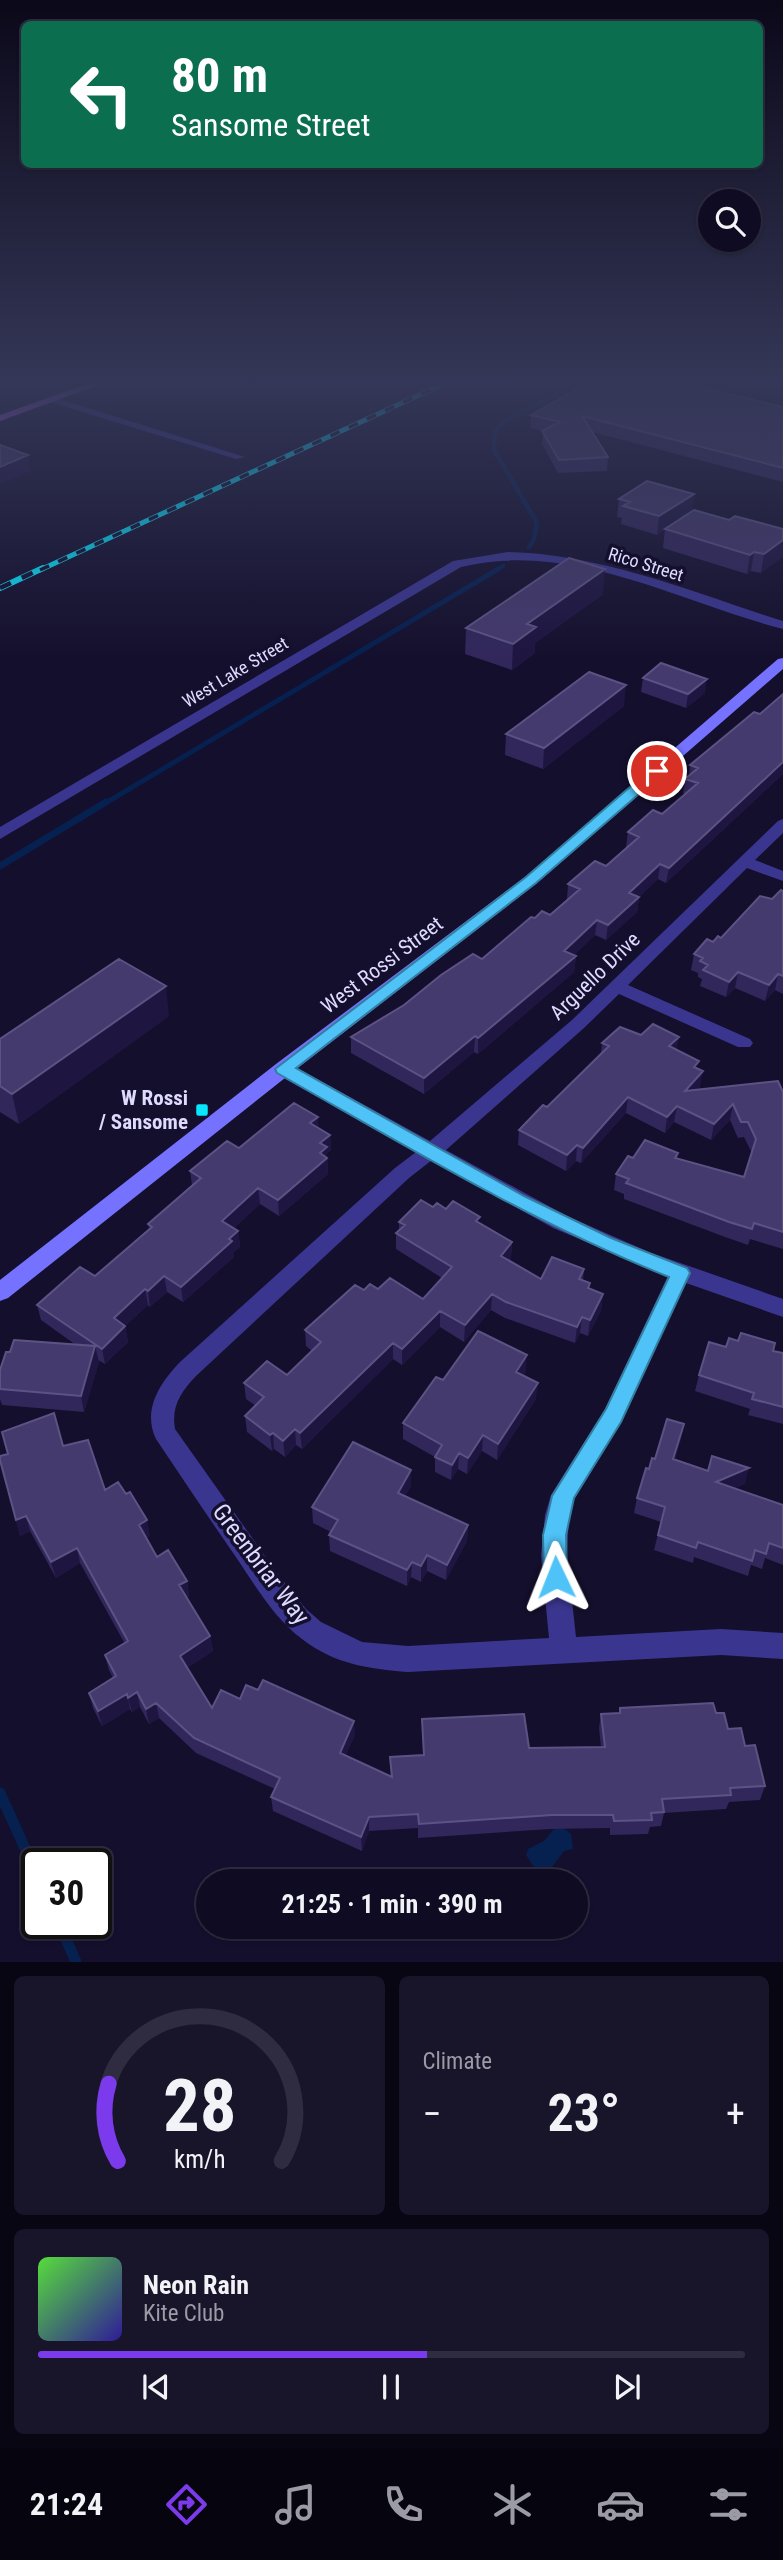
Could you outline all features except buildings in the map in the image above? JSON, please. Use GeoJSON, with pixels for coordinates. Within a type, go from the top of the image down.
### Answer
{"type":"FeatureCollection","features":[{"type":"Feature","properties":{"kind":"main road","name":"West Rossi Street"},"geometry":{"type":"LineString","coordinates":[[0,1292],[531,880],[783,662]]}},
{"type":"Feature","properties":{"kind":"street","name":"Rico Street"},"geometry":{"type":"LineString","coordinates":[[495,556],[559,559],[604,569],[783,625]]}},
{"type":"Feature","properties":{"kind":"street","name":"West Lake Street"},"geometry":{"type":"LineString","coordinates":[[0,834],[457,564],[495,556]]}},
{"type":"Feature","properties":{"kind":"street","name":"Arguello Drive"},"geometry":{"type":"LineString","coordinates":[[431,1152],[542,1057],[618,987],[783,824]]}},
{"type":"Feature","properties":{"kind":"street"},"geometry":{"type":"LineString","coordinates":[[746,862],[783,876]]}},
{"type":"Feature","properties":{"kind":"street"},"geometry":{"type":"LineString","coordinates":[[618,987],[744,1044]]}},
{"type":"Feature","properties":{"kind":"street"},"geometry":{"type":"LineString","coordinates":[[284,1069],[560,1222],[680,1273],[783,1308]]}},
{"type":"Feature","properties":{"kind":"street","name":"Greenbriar Way"},"geometry":{"type":"LineString","coordinates":[[431,1152],[402,1172],[188,1369],[165,1399],[161,1423],[164,1432],[284,1603],[312,1631],[328,1642],[362,1655],[408,1659],[721,1642],[783,1646]]}},
{"type":"Feature","properties":{"kind":"street"},"geometry":{"type":"LineString","coordinates":[[564,1650],[554,1556],[557,1515],[563,1496],[613,1416],[680,1273]]}},
{"type":"Feature","properties":{"kind":"water"},"geometry":{"type":"Polygon","coordinates":[[[555,1828],[565,1829],[571,1834],[573,1849],[564,1851],[552,1867],[534,1867],[526,1855],[528,1849],[544,1841],[555,1828]]]}},
{"type":"Feature","properties":{"kind":"waterway"},"geometry":{"type":"LineString","coordinates":[[509,476],[537,523],[534,539],[529,547]]}},
{"type":"Feature","properties":{"kind":"waterway"},"geometry":{"type":"LineString","coordinates":[[104,804],[500,568]]}},
{"type":"Feature","properties":{"kind":"waterway"},"geometry":{"type":"LineString","coordinates":[[0,866],[106,802]]}},
{"type":"Feature","properties":{"kind":"waterway"},"geometry":{"type":"LineString","coordinates":[[0,1793],[25,1848]]}},
{"type":"Feature","properties":{"kind":"waterway"},"geometry":{"type":"LineString","coordinates":[[66,1939],[76,1962]]}},
{"type":"Feature","properties":{"kind":"railway"},"geometry":{"type":"LineString","coordinates":[[40,570],[245,476]]}},
{"type":"Feature","properties":{"kind":"railway"},"geometry":{"type":"LineString","coordinates":[[0,588],[43,568]]}},
{"type":"Feature","properties":{"kind":"place","name":"W Rossi / Sansome"},"geometry":{"type":"Point","coordinates":[202,1110]}},
{"type":"Feature","properties":{"kind":"route"},"geometry":{"type":"LineString","coordinates":[[556,1577],[555,1535],[563,1496],[613,1416],[680,1273],[604,1243],[518,1201],[284,1069],[531,880],[657,771]]}}]}
